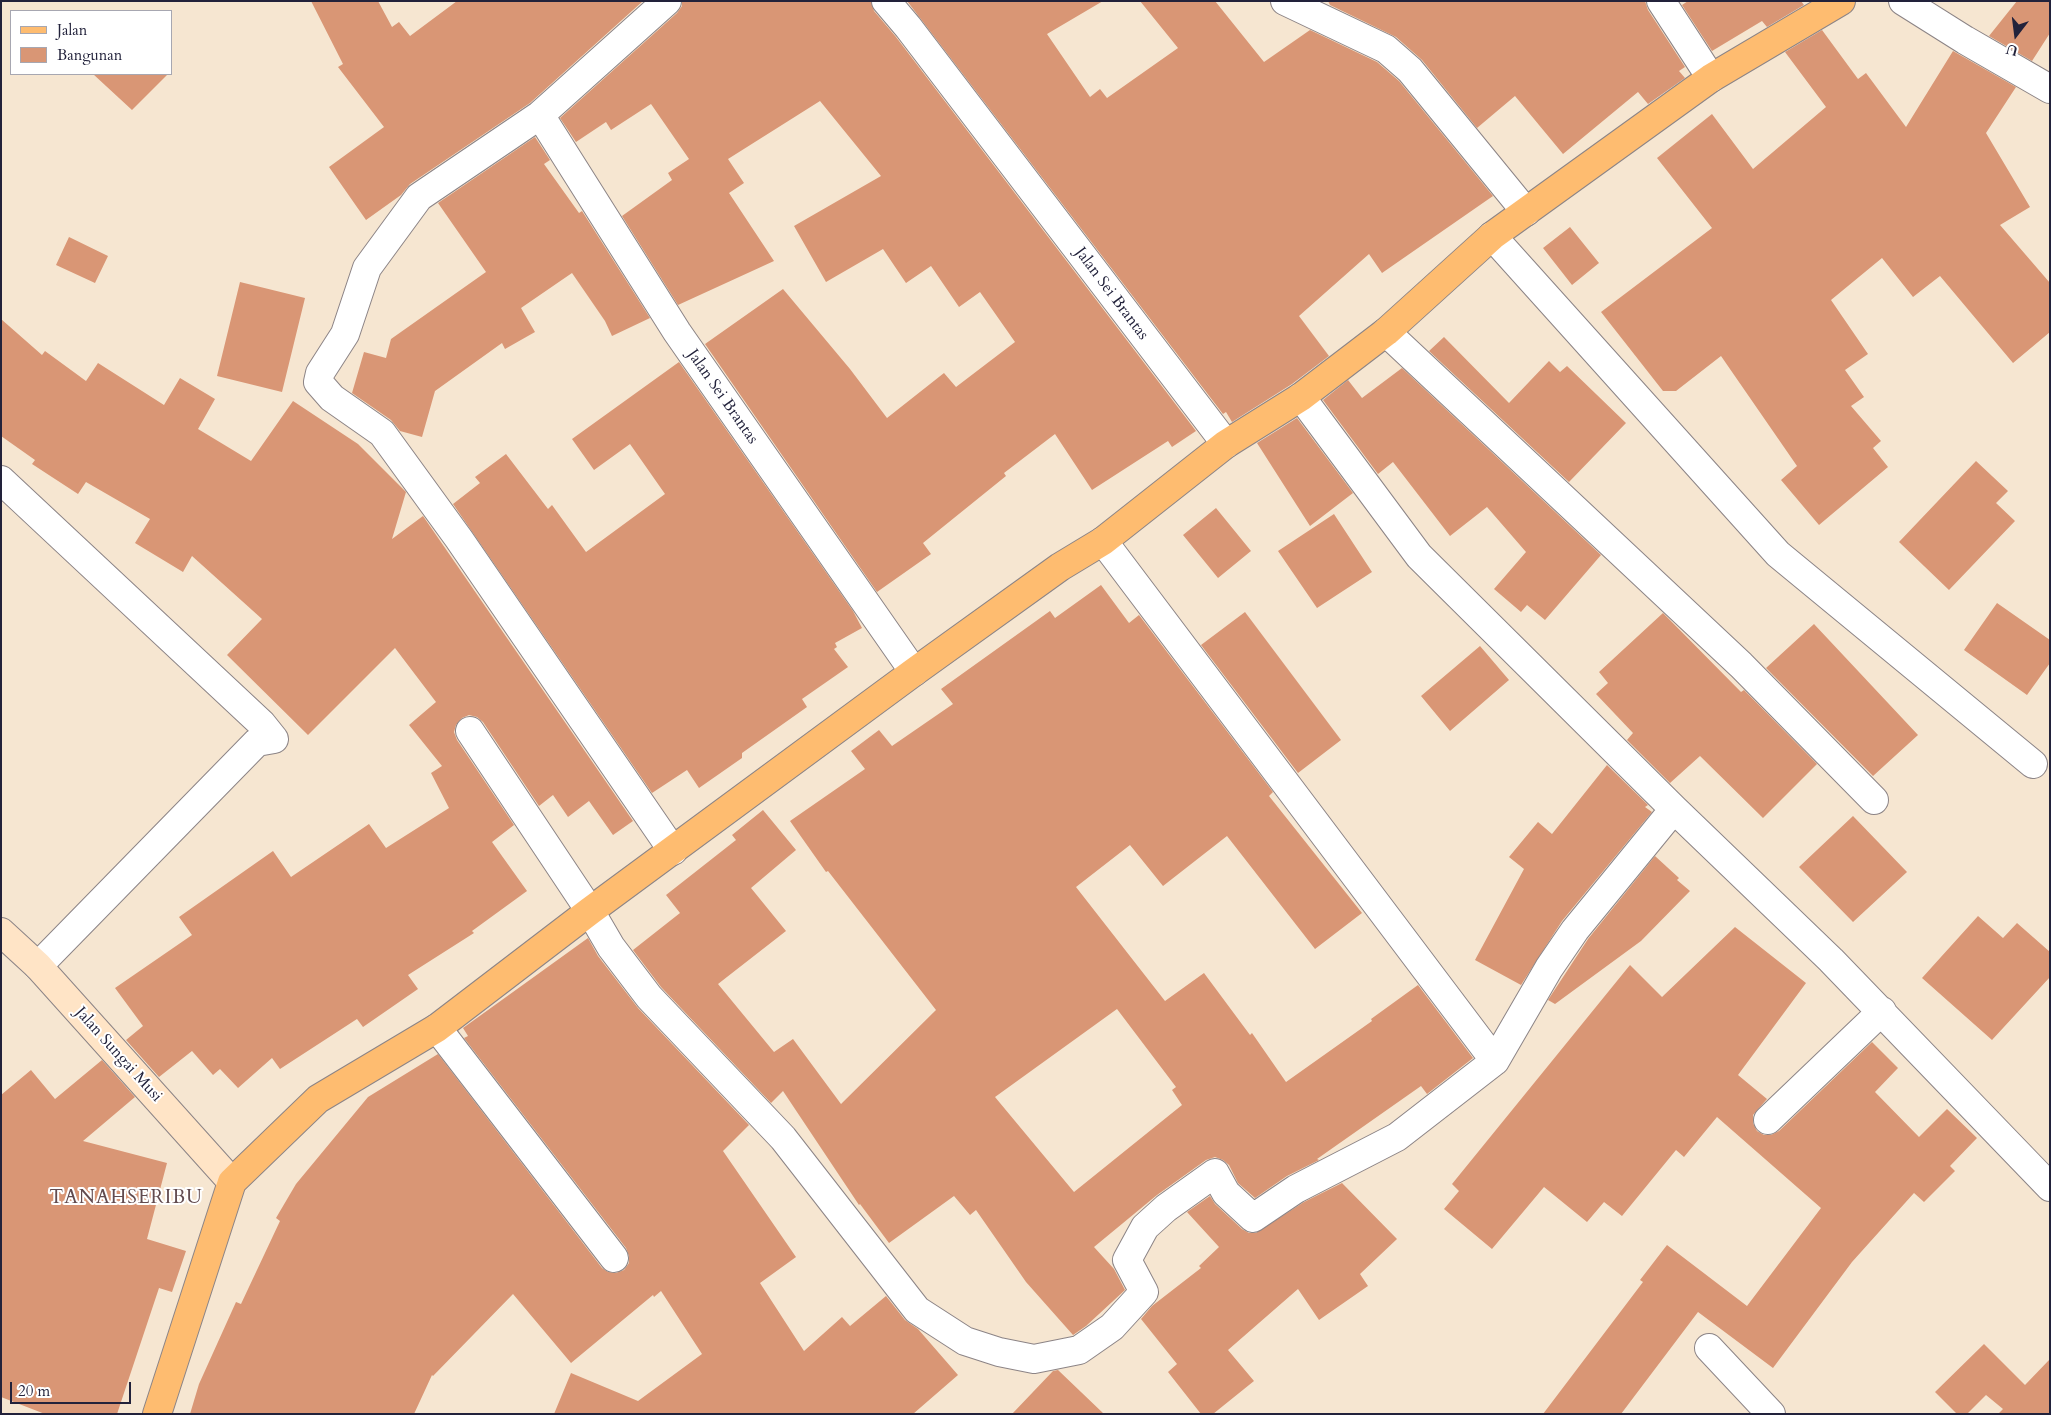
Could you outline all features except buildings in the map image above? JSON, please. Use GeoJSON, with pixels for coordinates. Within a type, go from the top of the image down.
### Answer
{"type":"FeatureCollection","features":[{"type":"Feature","properties":{"kind":"main road"},"geometry":{"type":"LineString","coordinates":[[157,1414],[232,1182],[318,1099],[437,1028],[590,911],[914,672],[1060,567],[1102,541],[1226,444],[1301,397],[1386,332],[1492,236],[1711,78],[1842,1]]}},
{"type":"Feature","properties":{"kind":"main road","name":"Jalan Sungai Musi"},"geometry":{"type":"LineString","coordinates":[[1,932],[38,966],[232,1182]]}},
{"type":"Feature","properties":{"kind":"street","name":"Jalan Sei Brantas"},"geometry":{"type":"LineString","coordinates":[[886,1],[914,35],[1226,444]]}},
{"type":"Feature","properties":{"kind":"street"},"geometry":{"type":"LineString","coordinates":[[1285,1],[1386,49],[1410,70],[1526,212]]}},
{"type":"Feature","properties":{"kind":"street"},"geometry":{"type":"LineString","coordinates":[[1661,1],[1711,78]]}},
{"type":"Feature","properties":{"kind":"street"},"geometry":{"type":"LineString","coordinates":[[1903,1],[1965,40],[2050,89]]}},
{"type":"Feature","properties":{"kind":"street"},"geometry":{"type":"LineString","coordinates":[[662,3],[540,115],[420,196],[367,268],[345,334],[320,373],[318,382],[332,398],[382,434],[459,538],[673,851]]}},
{"type":"Feature","properties":{"kind":"street","name":"Jalan Sei Brantas"},"geometry":{"type":"LineString","coordinates":[[540,115],[677,332],[914,672]]}},
{"type":"Feature","properties":{"kind":"street"},"geometry":{"type":"LineString","coordinates":[[1492,236],[1778,554],[2033,764]]}},
{"type":"Feature","properties":{"kind":"street"},"geometry":{"type":"LineString","coordinates":[[1386,332],[1741,665],[1874,800]]}},
{"type":"Feature","properties":{"kind":"street"},"geometry":{"type":"LineString","coordinates":[[1301,397],[1419,556],[1674,809],[1831,960],[2050,1187]]}},
{"type":"Feature","properties":{"kind":"street"},"geometry":{"type":"LineString","coordinates":[[1,480],[262,724],[274,739],[257,742],[38,966]]}},
{"type":"Feature","properties":{"kind":"street"},"geometry":{"type":"LineString","coordinates":[[1102,541],[1495,1061]]}},
{"type":"Feature","properties":{"kind":"street"},"geometry":{"type":"LineString","coordinates":[[470,731],[590,911],[611,947],[649,997],[783,1138],[917,1310],[965,1341],[999,1352],[1034,1359],[1079,1350],[1112,1327],[1144,1292],[1127,1260],[1145,1227],[1166,1208],[1215,1173],[1226,1193],[1253,1218],[1296,1189],[1397,1137],[1495,1061],[1549,968],[1570,938],[1674,809]]}},
{"type":"Feature","properties":{"kind":"street"},"geometry":{"type":"LineString","coordinates":[[1768,1120],[1882,1011]]}},
{"type":"Feature","properties":{"kind":"street"},"geometry":{"type":"LineString","coordinates":[[437,1028],[614,1258]]}},
{"type":"Feature","properties":{"kind":"street"},"geometry":{"type":"LineString","coordinates":[[1709,1348],[1771,1414]]}},
{"type":"Feature","properties":{"kind":"district","name":"TANAHSERIBU"},"geometry":{"type":"Point","coordinates":[126,1199]}}]}
